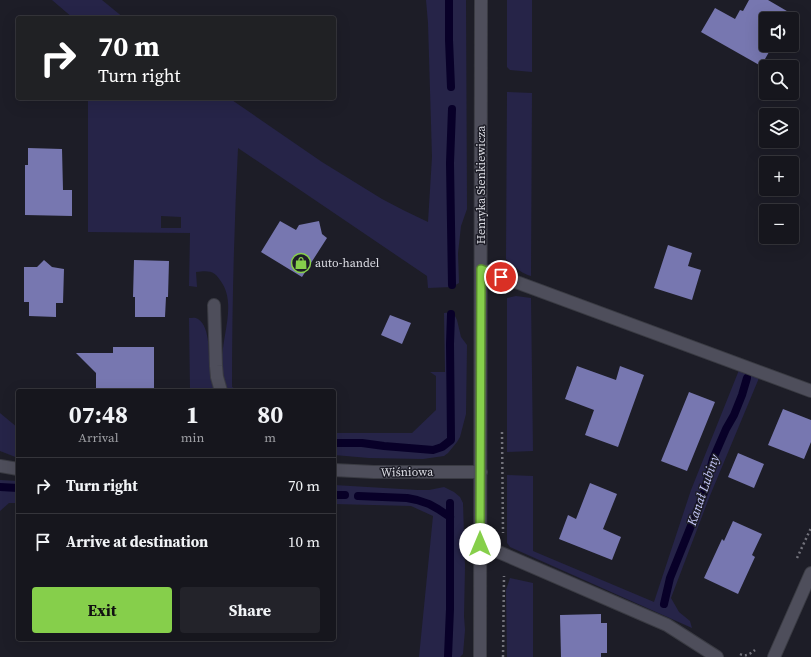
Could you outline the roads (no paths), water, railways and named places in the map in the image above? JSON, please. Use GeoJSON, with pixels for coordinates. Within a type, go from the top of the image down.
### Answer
{"type":"FeatureCollection","features":[{"type":"Feature","properties":{"kind":"street","name":"Henryka Sienkiewicza"},"geometry":{"type":"LineString","coordinates":[[480,657],[481,0]]}},
{"type":"Feature","properties":{"kind":"street"},"geometry":{"type":"LineString","coordinates":[[481,269],[811,391]]}},
{"type":"Feature","properties":{"kind":"street"},"geometry":{"type":"LineString","coordinates":[[214,305],[216,366],[220,389]]}},
{"type":"Feature","properties":{"kind":"street"},"geometry":{"type":"LineString","coordinates":[[0,466],[16,469]]}},
{"type":"Feature","properties":{"kind":"street","name":"Wiśniowa"},"geometry":{"type":"LineString","coordinates":[[336,470],[374,472],[481,472]]}},
{"type":"Feature","properties":{"kind":"street"},"geometry":{"type":"LineString","coordinates":[[480,544],[667,625],[716,657]]}},
{"type":"Feature","properties":{"kind":"street"},"geometry":{"type":"LineString","coordinates":[[774,657],[811,572]]}},
{"type":"Feature","properties":{"kind":"waterway"},"geometry":{"type":"LineString","coordinates":[[449,0],[451,87]]}},
{"type":"Feature","properties":{"kind":"waterway"},"geometry":{"type":"LineString","coordinates":[[452,109],[450,163],[452,285]]}},
{"type":"Feature","properties":{"kind":"waterway"},"geometry":{"type":"LineString","coordinates":[[336,443],[362,443],[433,450],[442,447],[451,440],[451,314]]}},
{"type":"Feature","properties":{"kind":"waterway","name":"Kanał Lubiny"},"geometry":{"type":"LineString","coordinates":[[664,604],[670,578],[703,496],[713,459],[734,415],[747,378]]}},
{"type":"Feature","properties":{"kind":"waterway"},"geometry":{"type":"LineString","coordinates":[[0,487],[16,488]]}},
{"type":"Feature","properties":{"kind":"waterway"},"geometry":{"type":"LineString","coordinates":[[336,495],[345,495]]}},
{"type":"Feature","properties":{"kind":"waterway"},"geometry":{"type":"LineString","coordinates":[[358,496],[407,498],[417,500],[429,504],[450,517]]}},
{"type":"Feature","properties":{"kind":"waterway"},"geometry":{"type":"LineString","coordinates":[[448,656],[450,609],[450,503]]}},
{"type":"Feature","properties":{"kind":"place","name":"auto-handel"},"geometry":{"type":"Point","coordinates":[301,263]}}]}
